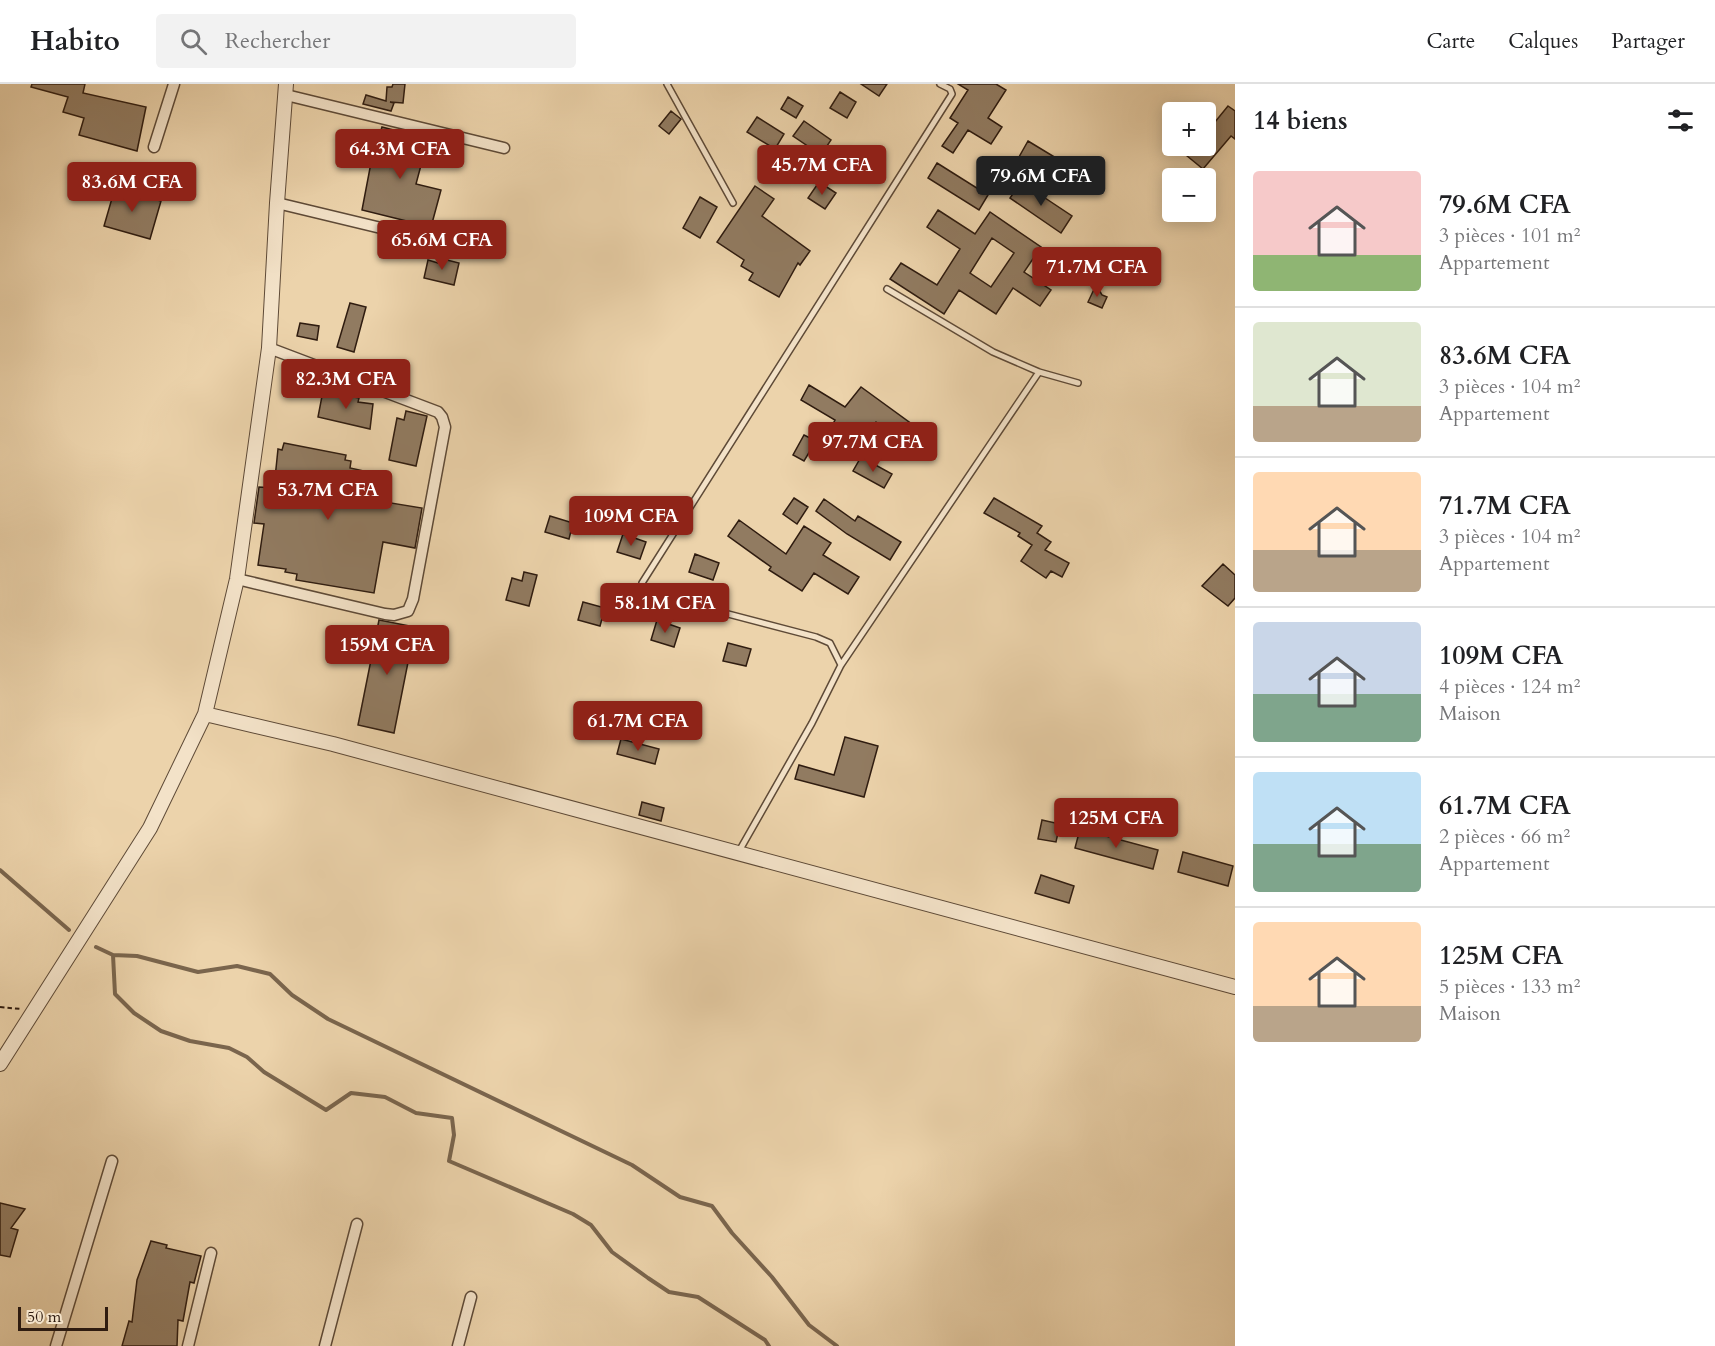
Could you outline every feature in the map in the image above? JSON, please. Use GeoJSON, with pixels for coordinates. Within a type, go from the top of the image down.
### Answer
{"type":"FeatureCollection","features":[{"type":"Feature","properties":{"kind":"street"},"geometry":{"type":"LineString","coordinates":[[154,147],[174,84]]}},
{"type":"Feature","properties":{"kind":"street"},"geometry":{"type":"LineString","coordinates":[[0,1064],[150,828],[205,714],[237,579],[269,348],[276,204],[286,90],[504,148]]}},
{"type":"Feature","properties":{"kind":"street"},"geometry":{"type":"LineString","coordinates":[[276,204],[481,252]]}},
{"type":"Feature","properties":{"kind":"street"},"geometry":{"type":"LineString","coordinates":[[237,579],[394,615],[408,611],[445,427],[438,412],[269,348]]}},
{"type":"Feature","properties":{"kind":"street"},"geometry":{"type":"LineString","coordinates":[[205,714],[333,744],[1235,987]]}},
{"type":"Feature","properties":{"kind":"street"},"geometry":{"type":"LineString","coordinates":[[56,1346],[112,1161]]}},
{"type":"Feature","properties":{"kind":"street"},"geometry":{"type":"LineString","coordinates":[[326,1346],[357,1224]]}},
{"type":"Feature","properties":{"kind":"street"},"geometry":{"type":"LineString","coordinates":[[188,1346],[211,1253]]}},
{"type":"Feature","properties":{"kind":"street"},"geometry":{"type":"LineString","coordinates":[[458,1346],[471,1297]]}},
{"type":"Feature","properties":{"kind":"lane"},"geometry":{"type":"LineString","coordinates":[[667,84],[732,203]]}},
{"type":"Feature","properties":{"kind":"lane"},"geometry":{"type":"LineString","coordinates":[[841,665],[830,644],[816,637],[648,593],[642,584],[951,94],[950,89],[940,84]]}},
{"type":"Feature","properties":{"kind":"lane"},"geometry":{"type":"LineString","coordinates":[[886,290],[993,352],[1039,372],[1078,383]]}},
{"type":"Feature","properties":{"kind":"lane"},"geometry":{"type":"LineString","coordinates":[[738,854],[812,723],[841,665],[1039,372]]}},
{"type":"Feature","properties":{"kind":"path"},"geometry":{"type":"LineString","coordinates":[[0,1007],[35,1011]]}},
{"type":"Feature","properties":{"kind":"building"},"geometry":{"type":"Polygon","coordinates":[[[32,84],[85,84],[83,93],[146,107],[137,151],[79,135],[84,118],[63,112],[68,97],[31,87],[32,84]]]}},
{"type":"Feature","properties":{"kind":"building"},"geometry":{"type":"Polygon","coordinates":[[[393,84],[405,84],[403,103],[390,102],[394,103],[391,111],[363,104],[366,95],[386,101],[387,87],[392,87],[393,84]]]}},
{"type":"Feature","properties":{"kind":"building"},"geometry":{"type":"Polygon","coordinates":[[[861,84],[887,84],[879,96],[861,84]]]}},
{"type":"Feature","properties":{"kind":"building"},"geometry":{"type":"Polygon","coordinates":[[[958,84],[996,84],[1006,90],[988,118],[1002,127],[991,144],[968,130],[953,153],[942,146],[958,123],[950,118],[968,90],[958,84]]]}},
{"type":"Feature","properties":{"kind":"building"},"geometry":{"type":"Polygon","coordinates":[[[840,92],[856,102],[847,118],[830,108],[840,92]]]}},
{"type":"Feature","properties":{"kind":"building"},"geometry":{"type":"Polygon","coordinates":[[[788,97],[803,106],[796,118],[781,109],[788,97]]]}},
{"type":"Feature","properties":{"kind":"building"},"geometry":{"type":"Polygon","coordinates":[[[1228,106],[1235,111],[1235,139],[1231,136],[1216,154],[1216,121],[1228,106]]]}},
{"type":"Feature","properties":{"kind":"building"},"geometry":{"type":"Polygon","coordinates":[[[671,111],[681,119],[669,134],[659,126],[671,111]]]}},
{"type":"Feature","properties":{"kind":"building"},"geometry":{"type":"Polygon","coordinates":[[[757,117],[784,134],[775,149],[747,132],[757,117]]]}},
{"type":"Feature","properties":{"kind":"building"},"geometry":{"type":"Polygon","coordinates":[[[804,121],[831,140],[821,155],[793,136],[804,121]]]}},
{"type":"Feature","properties":{"kind":"building"},"geometry":{"type":"Polygon","coordinates":[[[382,127],[428,139],[416,184],[441,190],[431,227],[362,210],[370,168],[382,127]]]}},
{"type":"Feature","properties":{"kind":"building"},"geometry":{"type":"Polygon","coordinates":[[[1028,141],[1071,167],[1061,183],[1019,157],[1028,141]]]}},
{"type":"Feature","properties":{"kind":"building"},"geometry":{"type":"Polygon","coordinates":[[[1187,156],[1214,156],[1202,168],[1187,156]]]}},
{"type":"Feature","properties":{"kind":"building"},"geometry":{"type":"Polygon","coordinates":[[[937,163],[988,195],[979,210],[928,178],[937,163]]]}},
{"type":"Feature","properties":{"kind":"building"},"geometry":{"type":"Polygon","coordinates":[[[819,182],[836,193],[825,209],[808,198],[819,182]]]}},
{"type":"Feature","properties":{"kind":"building"},"geometry":{"type":"Polygon","coordinates":[[[1021,182],[1072,216],[1061,233],[1010,198],[1021,182]]]}},
{"type":"Feature","properties":{"kind":"building"},"geometry":{"type":"Polygon","coordinates":[[[755,186],[774,199],[762,216],[810,251],[800,265],[798,263],[779,297],[749,280],[753,273],[741,266],[744,260],[717,242],[755,186]]]}},
{"type":"Feature","properties":{"kind":"building"},"geometry":{"type":"Polygon","coordinates":[[[115,188],[161,201],[150,239],[104,226],[115,188]]]}},
{"type":"Feature","properties":{"kind":"building"},"geometry":{"type":"Polygon","coordinates":[[[700,197],[717,207],[700,238],[683,228],[700,197]]]}},
{"type":"Feature","properties":{"kind":"building"},"geometry":{"type":"Polygon","coordinates":[[[938,210],[975,234],[990,212],[1041,247],[1024,272],[1051,290],[1040,306],[1013,288],[996,314],[959,290],[944,314],[890,279],[901,263],[937,285],[960,249],[927,227],[938,210]],[[992,238],[970,273],[991,287],[1014,253],[992,238]]]}},
{"type":"Feature","properties":{"kind":"building"},"geometry":{"type":"Polygon","coordinates":[[[439,258],[459,263],[454,285],[424,278],[428,260],[438,263],[439,258]]]}},
{"type":"Feature","properties":{"kind":"building"},"geometry":{"type":"Polygon","coordinates":[[[1096,285],[1102,295],[1107,297],[1102,308],[1088,302],[1096,285]]]}},
{"type":"Feature","properties":{"kind":"building"},"geometry":{"type":"Polygon","coordinates":[[[350,303],[366,307],[354,352],[337,347],[350,303]]]}},
{"type":"Feature","properties":{"kind":"building"},"geometry":{"type":"Polygon","coordinates":[[[300,323],[319,326],[317,340],[297,336],[300,323]]]}},
{"type":"Feature","properties":{"kind":"building"},"geometry":{"type":"Polygon","coordinates":[[[809,385],[845,407],[861,387],[920,430],[909,445],[876,422],[856,455],[826,437],[835,420],[801,400],[809,385]]]}},
{"type":"Feature","properties":{"kind":"building"},"geometry":{"type":"Polygon","coordinates":[[[323,391],[359,398],[358,402],[373,404],[370,429],[318,417],[323,391]]]}},
{"type":"Feature","properties":{"kind":"building"},"geometry":{"type":"Polygon","coordinates":[[[406,411],[427,416],[416,466],[389,460],[397,418],[404,420],[406,411]]]}},
{"type":"Feature","properties":{"kind":"building"},"geometry":{"type":"Polygon","coordinates":[[[804,435],[816,441],[804,461],[793,455],[804,435]]]}},
{"type":"Feature","properties":{"kind":"building"},"geometry":{"type":"Polygon","coordinates":[[[284,443],[346,455],[345,460],[351,461],[350,468],[364,471],[360,498],[422,508],[415,548],[383,542],[374,593],[296,580],[297,574],[285,572],[286,569],[258,565],[264,524],[254,523],[259,487],[274,488],[278,449],[282,450],[284,443]]]}},
{"type":"Feature","properties":{"kind":"building"},"geometry":{"type":"Polygon","coordinates":[[[861,457],[892,474],[884,488],[853,471],[861,457]]]}},
{"type":"Feature","properties":{"kind":"building"},"geometry":{"type":"Polygon","coordinates":[[[794,498],[808,507],[797,524],[783,514],[794,498]]]}},
{"type":"Feature","properties":{"kind":"building"},"geometry":{"type":"Polygon","coordinates":[[[994,498],[1042,526],[1037,533],[1051,542],[1045,550],[1069,563],[1062,577],[1051,571],[1046,578],[1021,561],[1032,545],[1018,536],[1020,533],[984,513],[994,498]]]}},
{"type":"Feature","properties":{"kind":"building"},"geometry":{"type":"Polygon","coordinates":[[[824,499],[855,521],[858,516],[901,542],[890,560],[847,534],[816,511],[824,499]]]}},
{"type":"Feature","properties":{"kind":"building"},"geometry":{"type":"Polygon","coordinates":[[[550,516],[573,523],[569,539],[545,532],[550,516]]]}},
{"type":"Feature","properties":{"kind":"building"},"geometry":{"type":"Polygon","coordinates":[[[739,520],[786,554],[804,526],[831,543],[823,555],[859,577],[848,594],[814,573],[802,591],[769,570],[771,567],[728,536],[739,520]]]}},
{"type":"Feature","properties":{"kind":"building"},"geometry":{"type":"Polygon","coordinates":[[[623,534],[646,542],[640,559],[617,552],[623,534]]]}},
{"type":"Feature","properties":{"kind":"building"},"geometry":{"type":"Polygon","coordinates":[[[695,554],[719,563],[713,580],[689,572],[695,554]]]}},
{"type":"Feature","properties":{"kind":"building"},"geometry":{"type":"Polygon","coordinates":[[[1223,564],[1235,575],[1235,598],[1228,606],[1202,586],[1223,564]]]}},
{"type":"Feature","properties":{"kind":"building"},"geometry":{"type":"Polygon","coordinates":[[[524,572],[537,575],[529,606],[506,600],[512,578],[522,581],[524,572]]]}},
{"type":"Feature","properties":{"kind":"building"},"geometry":{"type":"Polygon","coordinates":[[[583,602],[605,608],[600,626],[578,620],[583,602]]]}},
{"type":"Feature","properties":{"kind":"building"},"geometry":{"type":"Polygon","coordinates":[[[379,620],[415,627],[394,733],[358,725],[379,620]]]}},
{"type":"Feature","properties":{"kind":"building"},"geometry":{"type":"Polygon","coordinates":[[[657,620],[680,628],[674,647],[651,640],[657,620]]]}},
{"type":"Feature","properties":{"kind":"building"},"geometry":{"type":"Polygon","coordinates":[[[728,643],[751,649],[746,666],[723,661],[728,643]]]}},
{"type":"Feature","properties":{"kind":"building"},"geometry":{"type":"Polygon","coordinates":[[[845,737],[878,746],[864,797],[795,779],[799,765],[834,775],[845,737]]]}},
{"type":"Feature","properties":{"kind":"building"},"geometry":{"type":"Polygon","coordinates":[[[621,739],[659,749],[655,764],[617,754],[621,739]]]}},
{"type":"Feature","properties":{"kind":"building"},"geometry":{"type":"Polygon","coordinates":[[[642,802],[664,808],[661,821],[639,815],[642,802]]]}},
{"type":"Feature","properties":{"kind":"building"},"geometry":{"type":"Polygon","coordinates":[[[1042,820],[1060,824],[1056,842],[1038,839],[1042,820]]]}},
{"type":"Feature","properties":{"kind":"building"},"geometry":{"type":"Polygon","coordinates":[[[1080,829],[1158,850],[1153,869],[1075,848],[1080,829]]]}},
{"type":"Feature","properties":{"kind":"building"},"geometry":{"type":"Polygon","coordinates":[[[1183,852],[1233,866],[1228,886],[1178,872],[1183,852]]]}},
{"type":"Feature","properties":{"kind":"building"},"geometry":{"type":"Polygon","coordinates":[[[1041,875],[1074,886],[1069,903],[1035,893],[1041,875]]]}},
{"type":"Feature","properties":{"kind":"building"},"geometry":{"type":"Polygon","coordinates":[[[0,1203],[25,1209],[11,1228],[18,1230],[10,1257],[0,1255],[0,1203]]]}},
{"type":"Feature","properties":{"kind":"building"},"geometry":{"type":"Polygon","coordinates":[[[151,1241],[167,1245],[166,1248],[201,1256],[194,1283],[190,1282],[183,1321],[178,1320],[177,1346],[122,1346],[129,1321],[132,1322],[137,1280],[151,1241]]]}},
{"type":"Feature","properties":{"kind":"waterway"},"geometry":{"type":"LineString","coordinates":[[0,870],[69,930]]}},
{"type":"Feature","properties":{"kind":"waterway"},"geometry":{"type":"LineString","coordinates":[[96,947],[113,955],[137,956],[198,972],[237,966],[270,974],[292,995],[328,1019],[632,1165],[680,1197],[712,1206],[809,1325],[837,1346]]}},
{"type":"Feature","properties":{"kind":"waterway"},"geometry":{"type":"LineString","coordinates":[[113,955],[115,994],[134,1013],[161,1031],[190,1041],[229,1048],[247,1057],[264,1072],[326,1110],[351,1093],[385,1097],[416,1113],[452,1118],[454,1135],[449,1161],[573,1214],[591,1225],[612,1252],[648,1278],[669,1292],[698,1297],[765,1340],[769,1346]]}}]}
